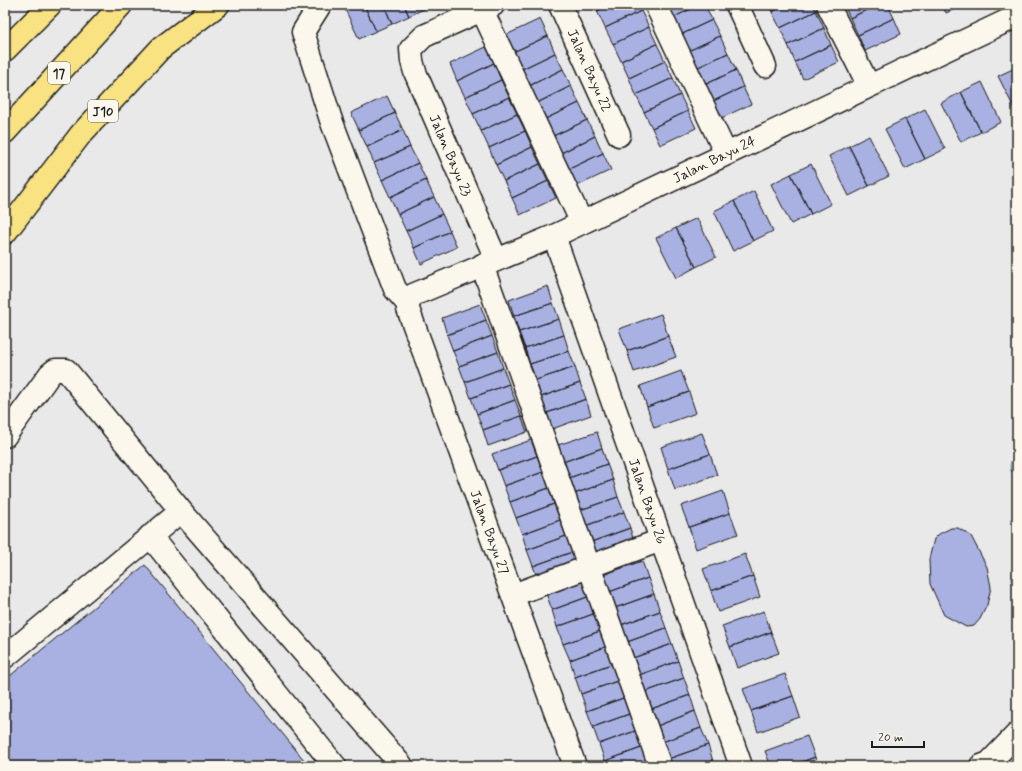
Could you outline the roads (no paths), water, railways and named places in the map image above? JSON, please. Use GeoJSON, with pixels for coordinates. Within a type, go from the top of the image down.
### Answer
{"type":"FeatureCollection","features":[{"type":"Feature","properties":{"kind":"main road"},"geometry":{"type":"LineString","coordinates":[[5,50],[50,5]]}},
{"type":"Feature","properties":{"kind":"main road","name":"17"},"geometry":{"type":"LineString","coordinates":[[5,132],[121,5]]}},
{"type":"Feature","properties":{"kind":"main road","name":"J10"},"geometry":{"type":"LineString","coordinates":[[5,233],[81,134],[161,48],[218,5]]}},
{"type":"Feature","properties":{"kind":"street"},"geometry":{"type":"LineString","coordinates":[[320,5],[303,32],[331,120],[395,289],[409,302]]}},
{"type":"Feature","properties":{"kind":"street","name":"Jalan Bayu 22"},"geometry":{"type":"LineString","coordinates":[[560,5],[619,135]]}},
{"type":"Feature","properties":{"kind":"street"},"geometry":{"type":"LineString","coordinates":[[656,5],[726,154]]}},
{"type":"Feature","properties":{"kind":"street"},"geometry":{"type":"LineString","coordinates":[[736,5],[765,66]]}},
{"type":"Feature","properties":{"kind":"street"},"geometry":{"type":"LineString","coordinates":[[828,5],[869,86]]}},
{"type":"Feature","properties":{"kind":"street"},"geometry":{"type":"LineString","coordinates":[[487,7],[582,223]]}},
{"type":"Feature","properties":{"kind":"street","name":"Jalan Bayu 23"},"geometry":{"type":"LineString","coordinates":[[487,7],[424,36],[411,49],[412,61],[489,262],[590,567],[660,766]]}},
{"type":"Feature","properties":{"kind":"street","name":"Jalan Bayu 24"},"geometry":{"type":"LineString","coordinates":[[409,302],[413,295],[582,223],[869,86],[1012,13]]}},
{"type":"Feature","properties":{"kind":"street","name":"Jalan Bayu 26"},"geometry":{"type":"LineString","coordinates":[[554,236],[741,766]]}},
{"type":"Feature","properties":{"kind":"street","name":"Jalan Bayu 27"},"geometry":{"type":"LineString","coordinates":[[409,302],[408,309],[575,766]]}},
{"type":"Feature","properties":{"kind":"street"},"geometry":{"type":"LineString","coordinates":[[5,436],[34,395],[55,370],[66,370],[181,511],[402,766]]}},
{"type":"Feature","properties":{"kind":"street"},"geometry":{"type":"LineString","coordinates":[[5,657],[181,511]]}},
{"type":"Feature","properties":{"kind":"street"},"geometry":{"type":"LineString","coordinates":[[150,536],[336,766]]}},
{"type":"Feature","properties":{"kind":"street"},"geometry":{"type":"LineString","coordinates":[[513,595],[661,540]]}},
{"type":"Feature","properties":{"kind":"street"},"geometry":{"type":"LineString","coordinates":[[981,766],[989,763],[1017,734]]}},
{"type":"Feature","properties":{"kind":"water"},"geometry":{"type":"Polygon","coordinates":[[[1017,441],[1017,472],[1015,473],[1011,471],[1010,466],[1017,441]]]}}]}
